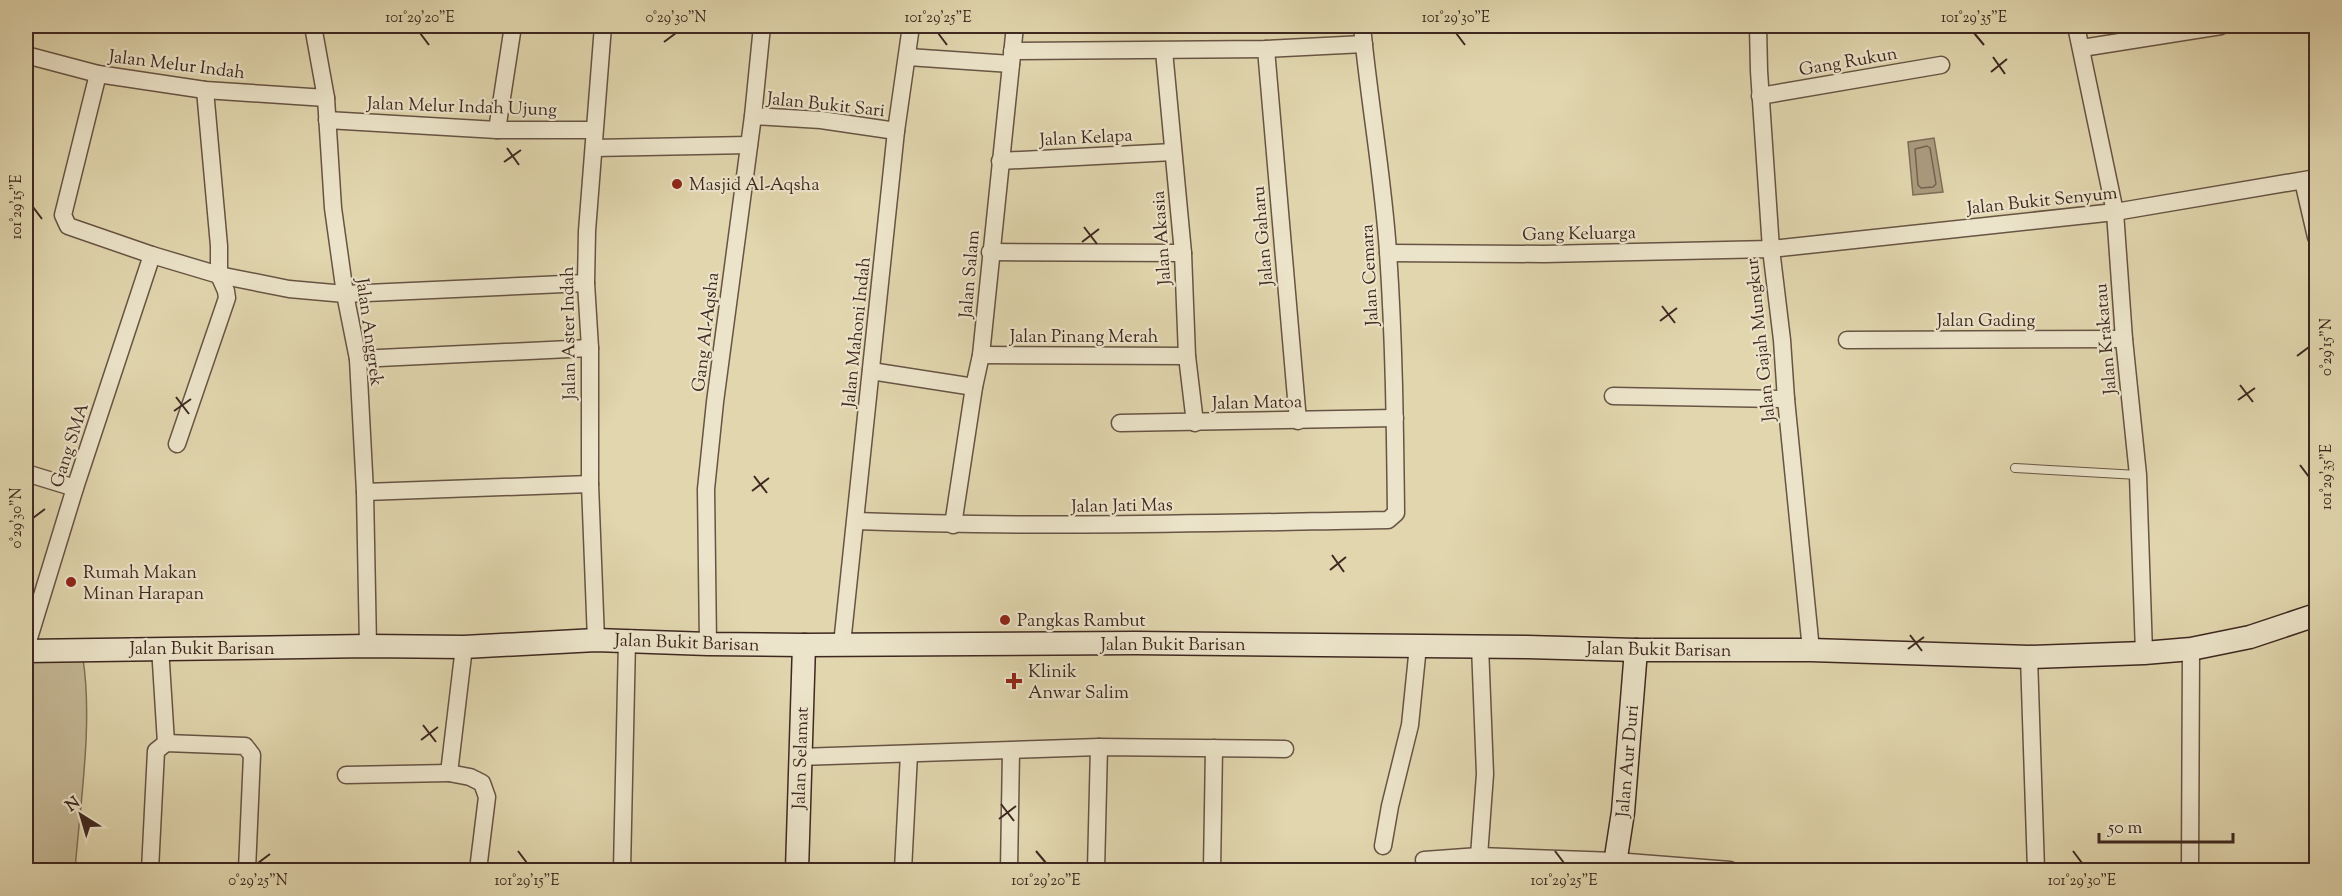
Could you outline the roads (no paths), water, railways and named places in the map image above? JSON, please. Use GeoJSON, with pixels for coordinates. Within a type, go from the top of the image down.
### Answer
{"type":"FeatureCollection","features":[{"type":"Feature","properties":{"kind":"main road","name":"Jalan Bukit Barisan"},"geometry":{"type":"LineString","coordinates":[[26,649],[464,647],[627,640],[804,645],[1480,646],[1636,650],[1811,650],[2029,657],[2191,649],[2250,637],[2316,615]]}},
{"type":"Feature","properties":{"kind":"main road","name":"Jalan Selamat"},"geometry":{"type":"LineString","coordinates":[[797,870],[804,645]]}},
{"type":"Feature","properties":{"kind":"main road","name":"Jalan Aur Duri"},"geometry":{"type":"LineString","coordinates":[[1614,866],[1623,812],[1636,650]]}},
{"type":"Feature","properties":{"kind":"street","name":"Jalan Anggrek"},"geometry":{"type":"LineString","coordinates":[[313,26],[326,98],[333,207],[345,294],[358,359],[365,492],[368,646]]}},
{"type":"Feature","properties":{"kind":"street"},"geometry":{"type":"LineString","coordinates":[[497,130],[513,26]]}},
{"type":"Feature","properties":{"kind":"street","name":"Jalan Aster Indah"},"geometry":{"type":"LineString","coordinates":[[596,640],[590,484],[590,348],[586,283],[587,231],[603,26]]}},
{"type":"Feature","properties":{"kind":"street","name":"Gang Al-Aqsha"},"geometry":{"type":"LineString","coordinates":[[708,644],[706,489],[715,402],[753,116],[762,26]]}},
{"type":"Feature","properties":{"kind":"street","name":"Jalan Mahoni Indah"},"geometry":{"type":"LineString","coordinates":[[842,644],[896,130],[911,26]]}},
{"type":"Feature","properties":{"kind":"street","name":"Jalan Salam"},"geometry":{"type":"LineString","coordinates":[[953,525],[981,355],[1015,26]]}},
{"type":"Feature","properties":{"kind":"street","name":"Jalan Cemara"},"geometry":{"type":"LineString","coordinates":[[1362,26],[1380,159],[1388,253],[1395,418],[1396,513],[1388,520]]}},
{"type":"Feature","properties":{"kind":"street","name":"Jalan Gajah Mungkur"},"geometry":{"type":"LineString","coordinates":[[1758,26],[1771,249],[1782,340],[1811,650]]}},
{"type":"Feature","properties":{"kind":"street","name":"Jalan Krakatau"},"geometry":{"type":"LineString","coordinates":[[2076,26],[2115,212],[2124,339],[2138,475],[2144,653]]}},
{"type":"Feature","properties":{"kind":"street"},"geometry":{"type":"LineString","coordinates":[[2082,48],[2221,26]]}},
{"type":"Feature","properties":{"kind":"street"},"geometry":{"type":"LineString","coordinates":[[908,57],[1012,58],[1364,44]]}},
{"type":"Feature","properties":{"kind":"street","name":"Jalan Gaharu"},"geometry":{"type":"LineString","coordinates":[[1266,49],[1298,421]]}},
{"type":"Feature","properties":{"kind":"street","name":"Jalan Akasia"},"geometry":{"type":"LineString","coordinates":[[1164,51],[1183,253],[1187,356],[1195,423]]}},
{"type":"Feature","properties":{"kind":"street","name":"Jalan Melur Indah"},"geometry":{"type":"LineString","coordinates":[[26,56],[98,74],[205,90],[326,98]]}},
{"type":"Feature","properties":{"kind":"street","name":"Gang Rukun"},"geometry":{"type":"LineString","coordinates":[[1761,96],[1941,64]]}},
{"type":"Feature","properties":{"kind":"street"},"geometry":{"type":"LineString","coordinates":[[98,74],[63,218],[68,225],[152,255],[219,275],[289,289],[345,294],[586,283]]}},
{"type":"Feature","properties":{"kind":"street"},"geometry":{"type":"LineString","coordinates":[[177,444],[227,298],[219,275],[219,246],[205,90]]}},
{"type":"Feature","properties":{"kind":"street","name":"Jalan Bukit Sari"},"geometry":{"type":"LineString","coordinates":[[753,116],[835,121],[896,130]]}},
{"type":"Feature","properties":{"kind":"street","name":"Jalan Melur Indah Ujung"},"geometry":{"type":"LineString","coordinates":[[327,120],[497,130],[594,130]]}},
{"type":"Feature","properties":{"kind":"street"},"geometry":{"type":"LineString","coordinates":[[594,148],[749,145]]}},
{"type":"Feature","properties":{"kind":"street","name":"Jalan Kelapa"},"geometry":{"type":"LineString","coordinates":[[1000,161],[1173,152]]}},
{"type":"Feature","properties":{"kind":"street"},"geometry":{"type":"LineString","coordinates":[[2310,180],[2316,237]]}},
{"type":"Feature","properties":{"kind":"street","name":"Jalan Bukit Senyum"},"geometry":{"type":"LineString","coordinates":[[1771,249],[2115,212],[2310,180]]}},
{"type":"Feature","properties":{"kind":"street","name":"Gang Keluarga"},"geometry":{"type":"LineString","coordinates":[[1388,253],[1544,254],[1771,249]]}},
{"type":"Feature","properties":{"kind":"street"},"geometry":{"type":"LineString","coordinates":[[990,252],[1183,253]]}},
{"type":"Feature","properties":{"kind":"street","name":"Gang SMA"},"geometry":{"type":"LineString","coordinates":[[26,649],[75,488],[152,255]]}},
{"type":"Feature","properties":{"kind":"street","name":"Jalan Gading"},"geometry":{"type":"LineString","coordinates":[[1847,340],[2124,339]]}},
{"type":"Feature","properties":{"kind":"street"},"geometry":{"type":"LineString","coordinates":[[358,359],[590,348]]}},
{"type":"Feature","properties":{"kind":"street","name":"Jalan Pinang Merah"},"geometry":{"type":"LineString","coordinates":[[981,355],[1187,356]]}},
{"type":"Feature","properties":{"kind":"street"},"geometry":{"type":"LineString","coordinates":[[871,371],[974,387]]}},
{"type":"Feature","properties":{"kind":"street"},"geometry":{"type":"LineString","coordinates":[[1613,396],[1786,399]]}},
{"type":"Feature","properties":{"kind":"street","name":"Jalan Matoa"},"geometry":{"type":"LineString","coordinates":[[1120,423],[1395,418]]}},
{"type":"Feature","properties":{"kind":"street"},"geometry":{"type":"LineString","coordinates":[[26,474],[75,488]]}},
{"type":"Feature","properties":{"kind":"street"},"geometry":{"type":"LineString","coordinates":[[365,492],[590,484]]}},
{"type":"Feature","properties":{"kind":"street","name":"Jalan Jati Mas"},"geometry":{"type":"LineString","coordinates":[[856,521],[953,525],[1096,525],[1388,520]]}},
{"type":"Feature","properties":{"kind":"street"},"geometry":{"type":"LineString","coordinates":[[622,870],[627,640]]}},
{"type":"Feature","properties":{"kind":"street"},"geometry":{"type":"LineString","coordinates":[[1383,846],[1390,806],[1410,725],[1418,646]]}},
{"type":"Feature","properties":{"kind":"street"},"geometry":{"type":"LineString","coordinates":[[1479,856],[1485,774],[1480,646]]}},
{"type":"Feature","properties":{"kind":"street"},"geometry":{"type":"LineString","coordinates":[[160,647],[166,743]]}},
{"type":"Feature","properties":{"kind":"street"},"geometry":{"type":"LineString","coordinates":[[449,773],[464,647]]}},
{"type":"Feature","properties":{"kind":"street"},"geometry":{"type":"LineString","coordinates":[[2190,870],[2191,649]]}},
{"type":"Feature","properties":{"kind":"street"},"geometry":{"type":"LineString","coordinates":[[2029,657],[2036,870]]}},
{"type":"Feature","properties":{"kind":"street"},"geometry":{"type":"LineString","coordinates":[[150,870],[156,751],[158,747],[166,743],[245,746],[252,755],[247,870]]}},
{"type":"Feature","properties":{"kind":"street"},"geometry":{"type":"LineString","coordinates":[[799,756],[1099,747],[1285,748]]}},
{"type":"Feature","properties":{"kind":"street"},"geometry":{"type":"LineString","coordinates":[[1096,870],[1099,747]]}},
{"type":"Feature","properties":{"kind":"street"},"geometry":{"type":"LineString","coordinates":[[1212,870],[1214,748]]}},
{"type":"Feature","properties":{"kind":"street"},"geometry":{"type":"LineString","coordinates":[[1009,870],[1011,751]]}},
{"type":"Feature","properties":{"kind":"street"},"geometry":{"type":"LineString","coordinates":[[903,870],[909,754]]}},
{"type":"Feature","properties":{"kind":"street"},"geometry":{"type":"LineString","coordinates":[[346,775],[449,773],[470,777],[482,783],[487,797],[478,870]]}},
{"type":"Feature","properties":{"kind":"street"},"geometry":{"type":"LineString","coordinates":[[1424,860],[1479,856],[1614,866],[1730,870]]}},
{"type":"Feature","properties":{"kind":"lane"},"geometry":{"type":"LineString","coordinates":[[2015,468],[2138,475]]}},
{"type":"Feature","properties":{"kind":"water"},"geometry":{"type":"Polygon","coordinates":[[[1934,138],[1943,192],[1913,195],[1908,142],[1934,138]]]}},
{"type":"Feature","properties":{"kind":"place","name":"Masjid Al-Aqsha"},"geometry":{"type":"Point","coordinates":[677,184]}},
{"type":"Feature","properties":{"kind":"place","name":"Rumah Makan Minan Harapan"},"geometry":{"type":"Point","coordinates":[71,582]}},
{"type":"Feature","properties":{"kind":"place","name":"Pangkas Rambut"},"geometry":{"type":"Point","coordinates":[1005,620]}},
{"type":"Feature","properties":{"kind":"place","name":"Klinik Anwar Salim"},"geometry":{"type":"Point","coordinates":[1014,681]}}]}
